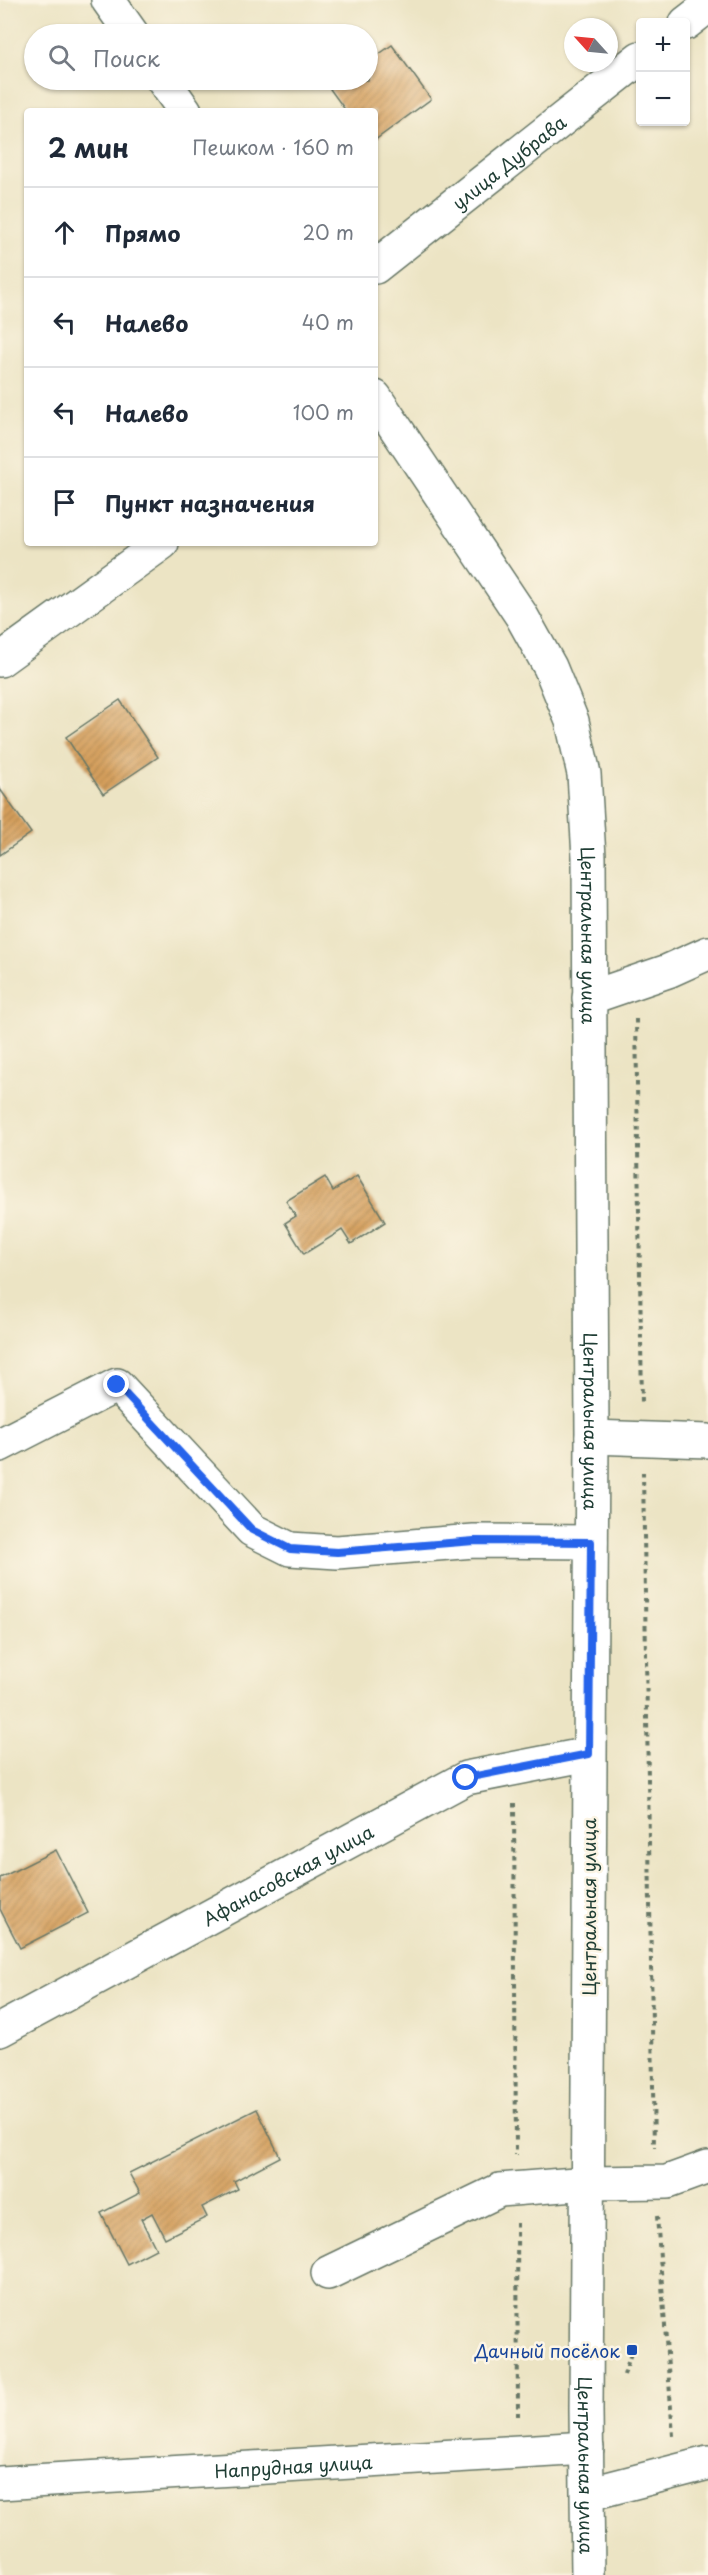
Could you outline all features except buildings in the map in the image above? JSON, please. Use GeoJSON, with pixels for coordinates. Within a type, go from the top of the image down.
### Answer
{"type":"FeatureCollection","features":[{"type":"Feature","properties":{"kind":"street"},"geometry":{"type":"LineString","coordinates":[[108,0],[125,24]]}},
{"type":"Feature","properties":{"kind":"street"},"geometry":{"type":"LineString","coordinates":[[690,20],[708,6]]}},
{"type":"Feature","properties":{"kind":"street","name":"улица Дубрава"},"geometry":{"type":"LineString","coordinates":[[378,265],[636,61]]}},
{"type":"Feature","properties":{"kind":"street"},"geometry":{"type":"LineString","coordinates":[[170,90],[183,108]]}},
{"type":"Feature","properties":{"kind":"street","name":"Центральная улица"},"geometry":{"type":"LineString","coordinates":[[378,401],[521,615],[550,667],[572,721],[584,774],[589,857],[592,1437],[589,1754],[588,2575]]}},
{"type":"Feature","properties":{"kind":"street"},"geometry":{"type":"LineString","coordinates":[[0,660],[158,546]]}},
{"type":"Feature","properties":{"kind":"street"},"geometry":{"type":"LineString","coordinates":[[589,998],[708,952]]}},
{"type":"Feature","properties":{"kind":"street"},"geometry":{"type":"LineString","coordinates":[[0,1445],[117,1385],[252,1530],[290,1549],[337,1552],[474,1541],[591,1542]]}},
{"type":"Feature","properties":{"kind":"street"},"geometry":{"type":"LineString","coordinates":[[592,1437],[708,1440]]}},
{"type":"Feature","properties":{"kind":"street","name":"Афанасовская улица"},"geometry":{"type":"LineString","coordinates":[[0,2030],[466,1778],[589,1754]]}},
{"type":"Feature","properties":{"kind":"street"},"geometry":{"type":"LineString","coordinates":[[328,2273],[500,2190],[588,2183],[667,2182],[704,2160]]}},
{"type":"Feature","properties":{"kind":"street","name":"Напрудная улица"},"geometry":{"type":"LineString","coordinates":[[0,2483],[587,2448]]}},
{"type":"Feature","properties":{"kind":"street"},"geometry":{"type":"LineString","coordinates":[[588,2494],[708,2463]]}},
{"type":"Feature","properties":{"kind":"path"},"geometry":{"type":"LineString","coordinates":[[635,982],[654,2182],[676,2471]]}},
{"type":"Feature","properties":{"kind":"path"},"geometry":{"type":"LineString","coordinates":[[513,1769],[518,2452]]}},
{"type":"Feature","properties":{"kind":"place","name":"Дачный посёлок"},"geometry":{"type":"Point","coordinates":[632,2350]}},
{"type":"Feature","properties":{"kind":"route"},"geometry":{"type":"LineString","coordinates":[[117,1385],[252,1530],[290,1549],[337,1552],[474,1541],[591,1542],[589,1754],[466,1778]]}}]}
